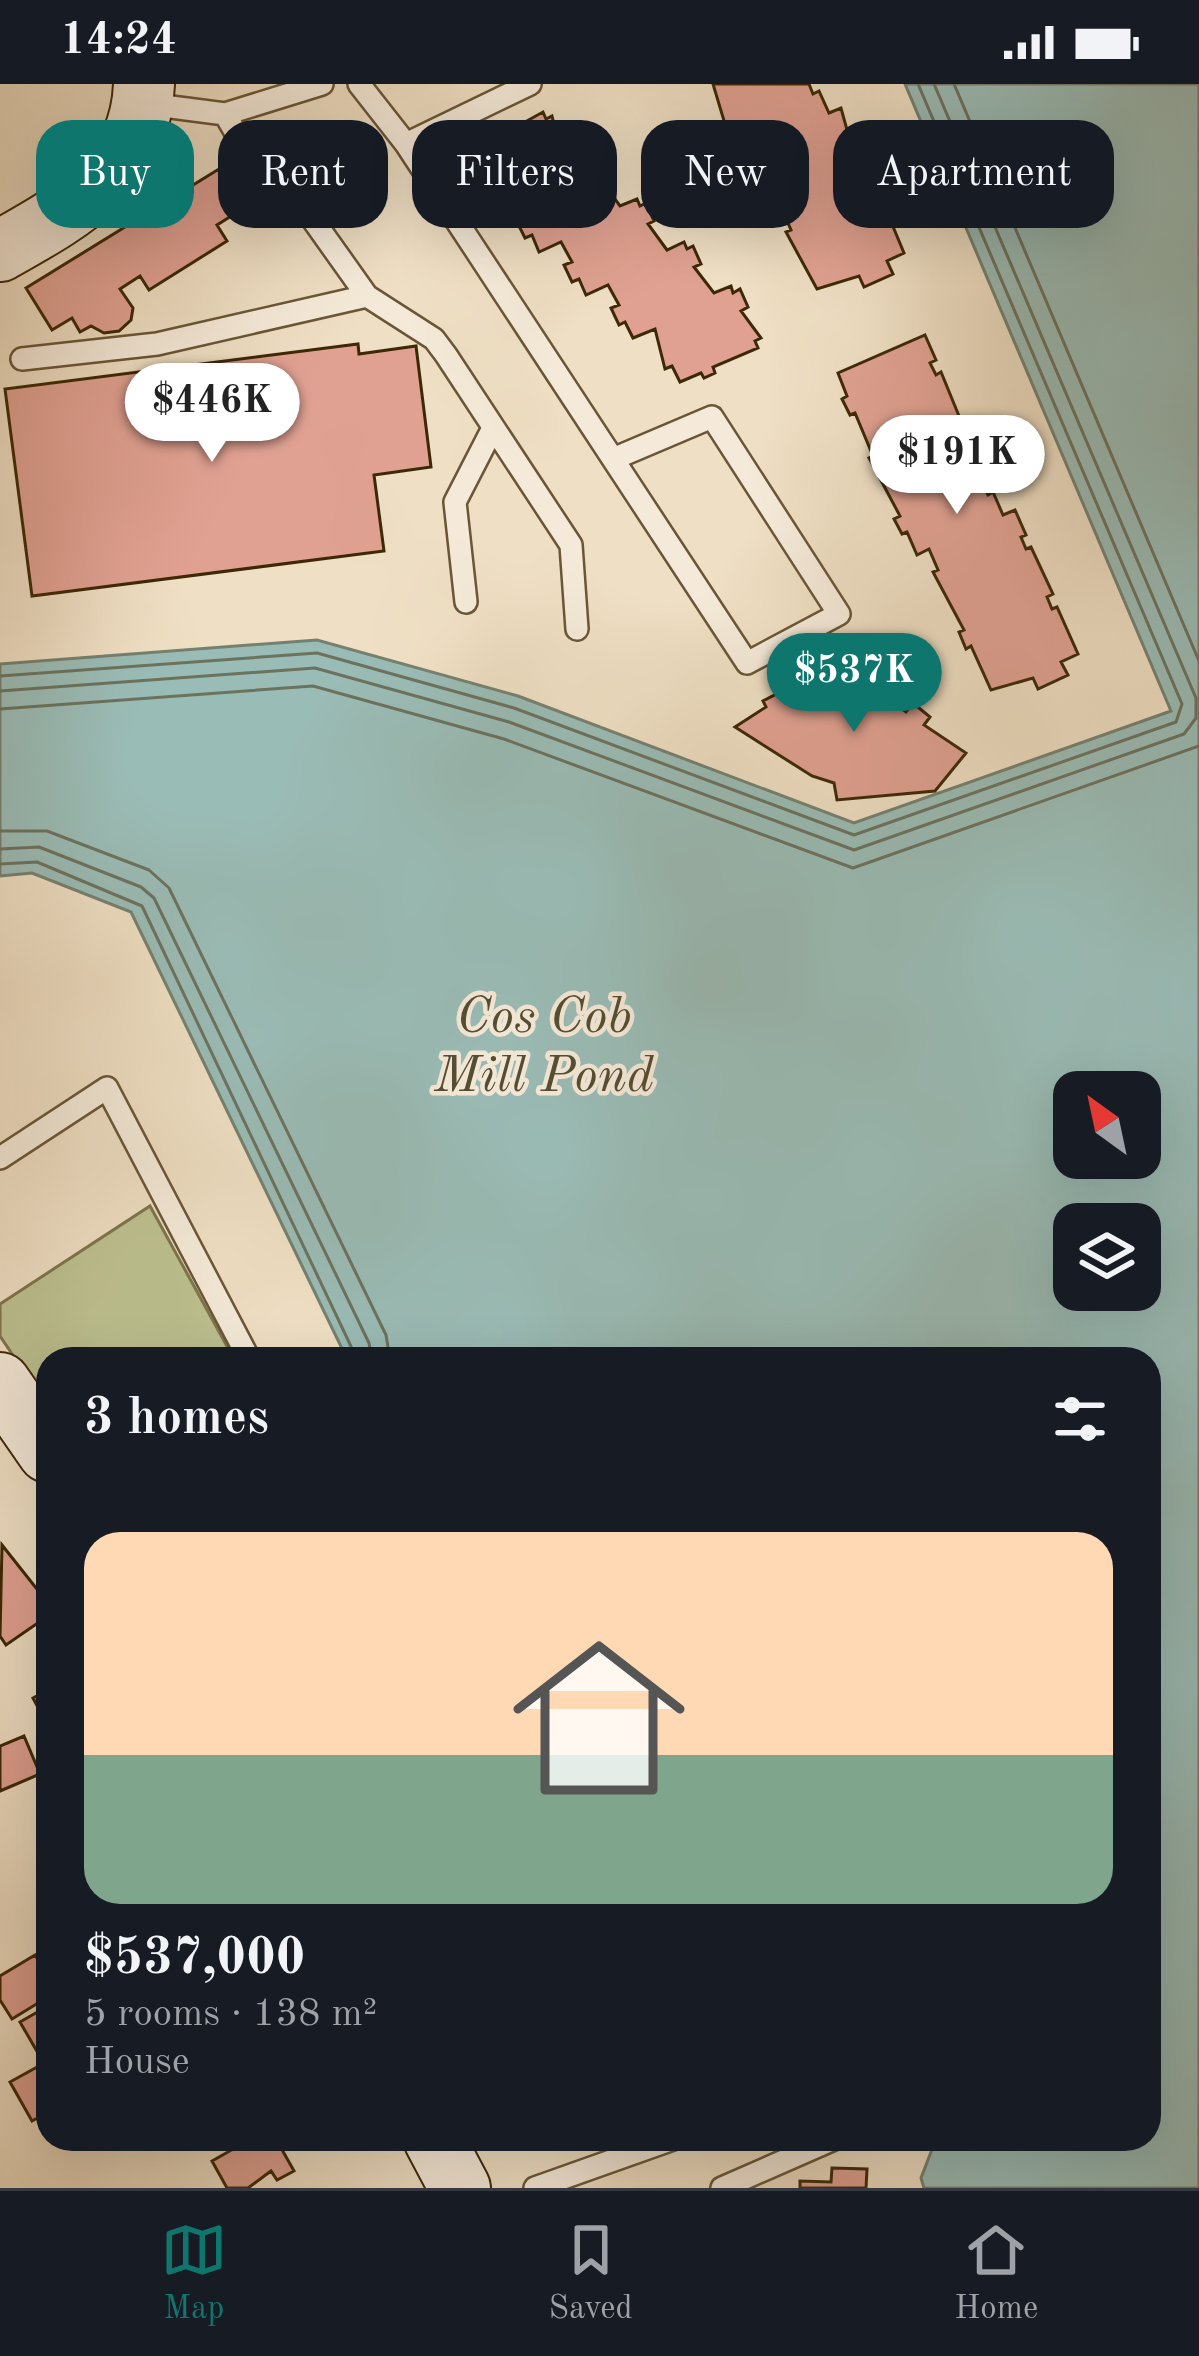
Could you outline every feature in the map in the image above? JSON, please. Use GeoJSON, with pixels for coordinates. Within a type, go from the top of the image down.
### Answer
{"type":"FeatureCollection","features":[{"type":"Feature","properties":{"kind":"main road"},"geometry":{"type":"LineString","coordinates":[[0,250],[70,211],[113,174],[127,152],[144,94]]}},
{"type":"Feature","properties":{"kind":"main road"},"geometry":{"type":"LineString","coordinates":[[0,1384],[36,1435]]}},
{"type":"Feature","properties":{"kind":"main road"},"geometry":{"type":"LineString","coordinates":[[440,2151],[460,2188]]}},
{"type":"Feature","properties":{"kind":"lane"},"geometry":{"type":"LineString","coordinates":[[144,94],[225,114],[322,84]]}},
{"type":"Feature","properties":{"kind":"lane"},"geometry":{"type":"LineString","coordinates":[[358,84],[406,144],[747,663],[839,614],[712,417],[613,459]]}},
{"type":"Feature","properties":{"kind":"lane"},"geometry":{"type":"LineString","coordinates":[[406,144],[530,84]]}},
{"type":"Feature","properties":{"kind":"lane"},"geometry":{"type":"LineString","coordinates":[[225,114],[248,154],[286,182],[367,296],[434,339],[571,545],[577,629]]}},
{"type":"Feature","properties":{"kind":"lane"},"geometry":{"type":"LineString","coordinates":[[22,359],[157,344],[367,296]]}},
{"type":"Feature","properties":{"kind":"lane"},"geometry":{"type":"LineString","coordinates":[[466,602],[455,502],[493,428]]}},
{"type":"Feature","properties":{"kind":"lane"},"geometry":{"type":"LineString","coordinates":[[0,1158],[106,1088],[243,1347]]}},
{"type":"Feature","properties":{"kind":"lane"},"geometry":{"type":"LineString","coordinates":[[535,2188],[640,2151]]}},
{"type":"Feature","properties":{"kind":"lane"},"geometry":{"type":"LineString","coordinates":[[722,2188],[807,2151]]}},
{"type":"Feature","properties":{"kind":"green space"},"geometry":{"type":"Polygon","coordinates":[[[150,1206],[227,1347],[36,1347],[36,1389],[0,1336],[0,1304],[150,1206]]]}},
{"type":"Feature","properties":{"kind":"water","name":"Cos Cob Mill Pond"},"geometry":{"type":"Polygon","coordinates":[[[905,84],[1199,84],[1199,2188],[924,2188],[921,2178],[931,2151],[1161,2151],[1161,1347],[341,1347],[131,912],[32,873],[0,876],[0,664],[317,640],[518,696],[854,823],[1171,711],[966,228],[1114,228],[1114,120],[920,120],[905,84]]]}},
{"type":"Feature","properties":{"kind":"building"},"geometry":{"type":"Polygon","coordinates":[[[713,84],[809,84],[813,94],[819,91],[829,113],[841,108],[844,120],[833,120],[833,228],[894,228],[904,253],[887,261],[893,274],[864,287],[859,276],[817,289],[786,232],[809,228],[809,120],[724,120],[713,84]]]}},
{"type":"Feature","properties":{"kind":"building"},"geometry":{"type":"Polygon","coordinates":[[[218,170],[217,225],[227,241],[149,290],[140,276],[120,289],[133,308],[131,320],[119,331],[104,333],[91,326],[80,332],[72,318],[52,330],[26,288],[123,228],[194,228],[194,184],[218,170]]]}},
{"type":"Feature","properties":{"kind":"building"},"geometry":{"type":"Polygon","coordinates":[[[637,199],[641,228],[651,228],[667,250],[684,242],[687,249],[693,246],[701,264],[694,267],[714,293],[731,286],[733,293],[740,289],[748,307],[741,311],[761,338],[755,341],[758,348],[713,367],[715,373],[704,378],[701,373],[680,382],[672,366],[665,369],[655,329],[633,338],[625,322],[619,325],[611,308],[619,305],[608,285],[586,295],[579,279],[572,282],[564,265],[572,262],[561,242],[539,252],[532,235],[525,238],[520,228],[617,228],[617,202],[620,206],[637,199]]]}},
{"type":"Feature","properties":{"kind":"building"},"geometry":{"type":"Polygon","coordinates":[[[925,335],[936,360],[930,363],[936,375],[941,372],[961,421],[956,423],[961,435],[967,432],[987,481],[982,483],[988,495],[993,492],[1003,515],[1015,510],[1026,535],[1021,537],[1026,549],[1031,547],[1053,594],[1047,597],[1052,609],[1057,607],[1078,654],[1061,662],[1068,675],[1038,689],[1033,678],[991,690],[971,646],[966,649],[959,632],[964,630],[933,572],[938,570],[929,549],[917,555],[907,532],[902,534],[894,519],[900,516],[869,458],[873,456],[855,413],[850,415],[842,399],[847,396],[838,373],[925,335]]]}},
{"type":"Feature","properties":{"kind":"building"},"geometry":{"type":"Polygon","coordinates":[[[358,344],[359,354],[416,346],[431,467],[374,475],[384,551],[32,596],[5,389],[358,344]]]}},
{"type":"Feature","properties":{"kind":"building"},"geometry":{"type":"Polygon","coordinates":[[[850,656],[880,678],[874,687],[906,712],[913,703],[930,717],[924,725],[966,753],[935,791],[837,800],[834,783],[812,776],[735,727],[766,707],[763,701],[850,656]]]}},
{"type":"Feature","properties":{"kind":"building"},"geometry":{"type":"Polygon","coordinates":[[[2,1545],[36,1588],[36,1624],[6,1645],[0,1636],[2,1545]]]}},
{"type":"Feature","properties":{"kind":"building"},"geometry":{"type":"Polygon","coordinates":[[[24,1736],[36,1776],[0,1791],[0,1746],[24,1736]]]}},
{"type":"Feature","properties":{"kind":"building"},"geometry":{"type":"Polygon","coordinates":[[[35,1955],[36,2004],[12,2019],[0,2000],[0,1976],[35,1955]]]}},
{"type":"Feature","properties":{"kind":"building"},"geometry":{"type":"Polygon","coordinates":[[[36,2013],[36,2050],[20,2022],[36,2013]]]}},
{"type":"Feature","properties":{"kind":"building"},"geometry":{"type":"Polygon","coordinates":[[[36,2068],[36,2119],[32,2121],[10,2082],[36,2068]]]}},
{"type":"Feature","properties":{"kind":"building"},"geometry":{"type":"Polygon","coordinates":[[[230,2151],[283,2151],[294,2171],[277,2180],[271,2171],[248,2188],[227,2188],[212,2161],[230,2151]]]}},
{"type":"Feature","properties":{"kind":"building"},"geometry":{"type":"Polygon","coordinates":[[[832,2168],[867,2169],[866,2188],[800,2188],[800,2181],[831,2182],[832,2168]]]}}]}
